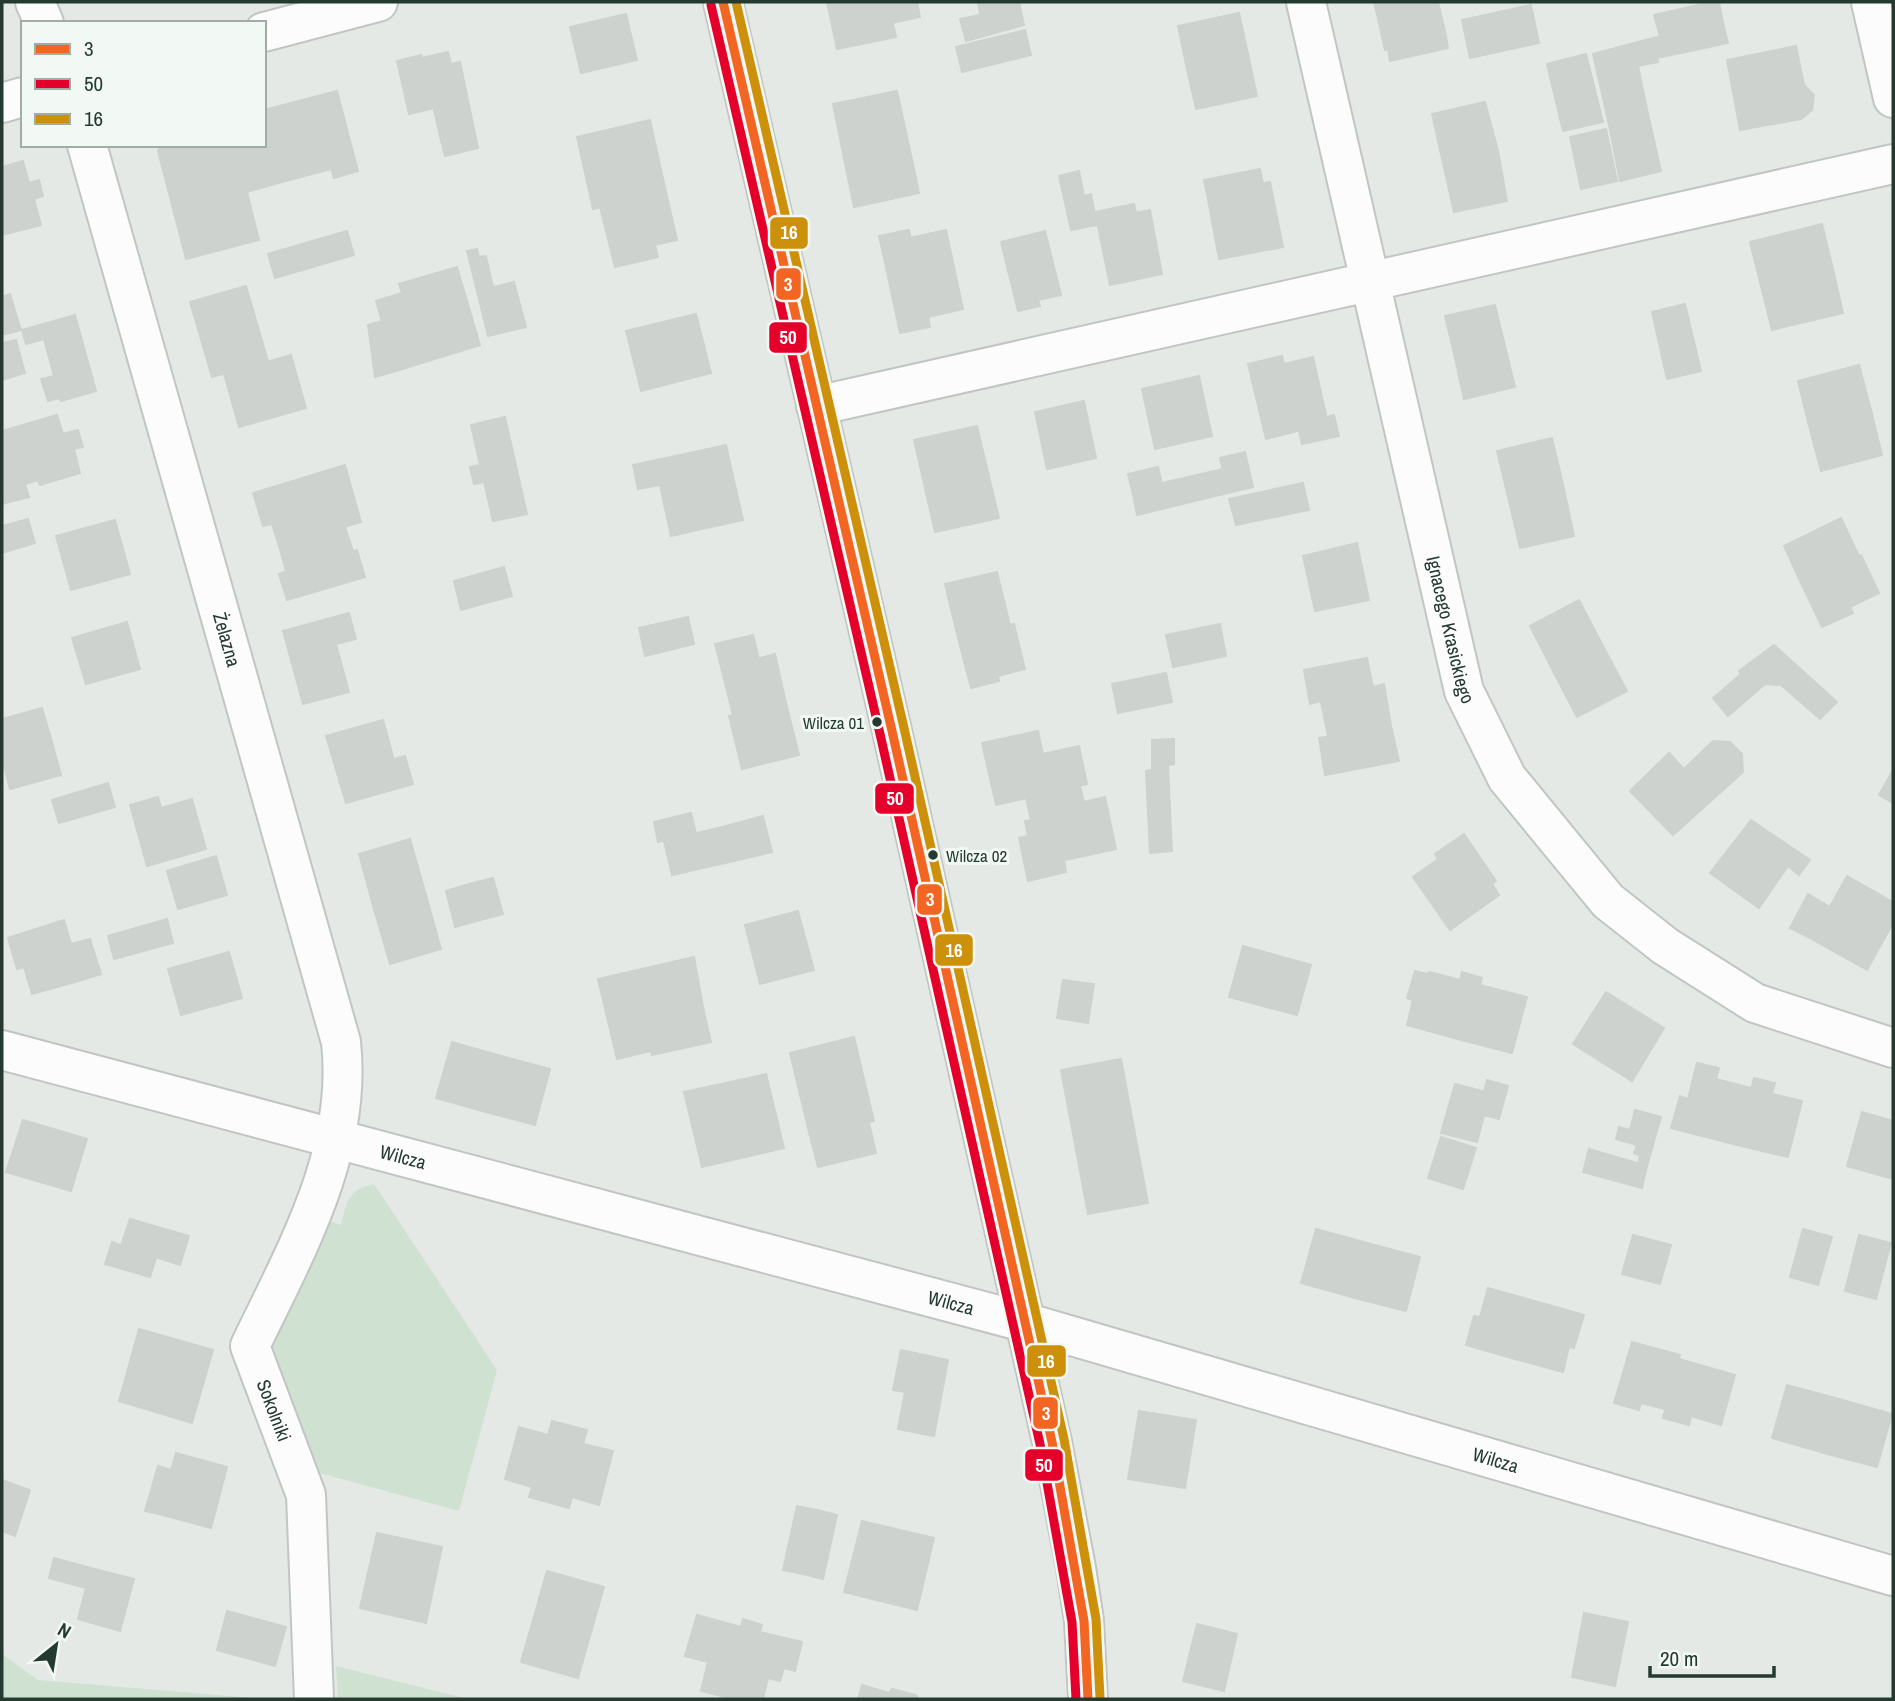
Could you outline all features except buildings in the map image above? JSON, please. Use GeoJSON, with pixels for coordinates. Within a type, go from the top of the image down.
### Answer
{"type":"FeatureCollection","features":[{"type":"Feature","properties":{"kind":"street"},"geometry":{"type":"LineString","coordinates":[[35,2],[43,21]]}},
{"type":"Feature","properties":{"kind":"street"},"geometry":{"type":"LineString","coordinates":[[266,31],[378,2]]}},
{"type":"Feature","properties":{"kind":"street"},"geometry":{"type":"LineString","coordinates":[[723,2],[892,731],[1052,1442],[1084,1621],[1088,1699]]}},
{"type":"Feature","properties":{"kind":"street","name":"Ignacego Krasickiego"},"geometry":{"type":"LineString","coordinates":[[1307,2],[1464,691],[1507,778],[1608,901],[1665,946],[1755,1003],[1893,1048]]}},
{"type":"Feature","properties":{"kind":"street"},"geometry":{"type":"LineString","coordinates":[[1871,2],[1893,98]]}},
{"type":"Feature","properties":{"kind":"street"},"geometry":{"type":"LineString","coordinates":[[2,103],[21,98]]}},
{"type":"Feature","properties":{"kind":"street","name":"Żelazna"},"geometry":{"type":"LineString","coordinates":[[88,147],[341,1042],[344,1066],[337,1139]]}},
{"type":"Feature","properties":{"kind":"street"},"geometry":{"type":"LineString","coordinates":[[816,406],[1893,164]]}},
{"type":"Feature","properties":{"kind":"street","name":"Wilcza"},"geometry":{"type":"LineString","coordinates":[[2,1050],[1024,1322],[1893,1576]]}},
{"type":"Feature","properties":{"kind":"street","name":"Sokolniki"},"geometry":{"type":"LineString","coordinates":[[314,1699],[306,1496],[250,1346],[314,1212],[337,1139]]}},
{"type":"Feature","properties":{"kind":"green space"},"geometry":{"type":"Polygon","coordinates":[[[374,1184],[497,1370],[459,1511],[312,1471],[268,1345],[327,1220],[341,1225],[345,1209],[354,1193],[374,1184]]]}},
{"type":"Feature","properties":{"kind":"green space"},"geometry":{"type":"Polygon","coordinates":[[[2,1654],[38,1680],[265,1699],[2,1699],[2,1654]]]}},
{"type":"Feature","properties":{"kind":"green space"},"geometry":{"type":"Polygon","coordinates":[[[336,1666],[468,1699],[338,1699],[336,1666]]]}},
{"type":"Feature","properties":{"kind":"transit line","name":"3"},"geometry":{"type":"LineString","coordinates":[[723,2],[892,731],[1052,1442],[1084,1621],[1088,1699]]}},
{"type":"Feature","properties":{"kind":"transit line","name":"16"},"geometry":{"type":"LineString","coordinates":[[736,2],[904,728],[1064,1439],[1096,1619],[1100,1698]]}},
{"type":"Feature","properties":{"kind":"transit line","name":"50"},"geometry":{"type":"LineString","coordinates":[[711,5],[880,734],[1040,1444],[1072,1622],[1076,1699]]}},
{"type":"Feature","properties":{"kind":"place","name":"Wilcza 01"},"geometry":{"type":"Point","coordinates":[877,722]}},
{"type":"Feature","properties":{"kind":"place","name":"Wilcza 02"},"geometry":{"type":"Point","coordinates":[933,855]}}]}
